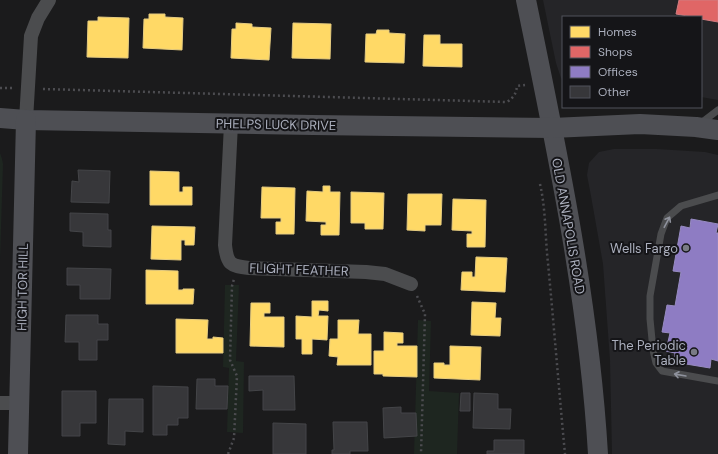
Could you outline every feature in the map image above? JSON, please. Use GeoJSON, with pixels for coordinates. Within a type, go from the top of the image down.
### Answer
{"type":"FeatureCollection","features":[{"type":"Feature","properties":{"kind":"street"},"geometry":{"type":"LineString","coordinates":[[26,120],[31,36],[38,18],[49,0]]}},
{"type":"Feature","properties":{"kind":"street","name":"OLD ANNAPOLIS ROAD"},"geometry":{"type":"LineString","coordinates":[[526,0],[566,199],[585,322],[598,454]]}},
{"type":"Feature","properties":{"kind":"street","name":"PHELPS LUCK DRIVE"},"geometry":{"type":"LineString","coordinates":[[0,118],[26,120],[231,124],[552,128],[640,124],[696,127],[718,130]]}},
{"type":"Feature","properties":{"kind":"street","name":"HIGH TOR HILL"},"geometry":{"type":"LineString","coordinates":[[18,454],[9,403],[26,120]]}},
{"type":"Feature","properties":{"kind":"street","name":"FLIGHT FEATHER"},"geometry":{"type":"LineString","coordinates":[[231,124],[225,244],[226,255],[230,262],[237,266],[249,268],[385,274],[411,284]]}},
{"type":"Feature","properties":{"kind":"lane"},"geometry":{"type":"LineString","coordinates":[[696,127],[718,110]]}},
{"type":"Feature","properties":{"kind":"lane"},"geometry":{"type":"LineString","coordinates":[[718,195],[681,206],[668,218],[661,234],[650,296],[650,319],[653,350],[656,362],[662,371],[718,381]]}},
{"type":"Feature","properties":{"kind":"path"},"geometry":{"type":"LineString","coordinates":[[43,89],[507,102],[513,98],[517,86],[525,84]]}},
{"type":"Feature","properties":{"kind":"path"},"geometry":{"type":"LineString","coordinates":[[0,88],[13,88]]}},
{"type":"Feature","properties":{"kind":"path"},"geometry":{"type":"LineString","coordinates":[[540,184],[543,197],[547,260],[565,454]]}},
{"type":"Feature","properties":{"kind":"path"},"geometry":{"type":"LineString","coordinates":[[228,454],[234,438],[237,376],[230,360],[232,286],[237,266]]}},
{"type":"Feature","properties":{"kind":"path"},"geometry":{"type":"LineString","coordinates":[[411,284],[425,314],[422,454]]}},
{"type":"Feature","properties":{"kind":"shaded area"},"geometry":{"type":"Polygon","coordinates":[[[543,0],[718,0],[718,100],[702,97],[702,16],[562,16],[562,79],[556,63],[543,0]]]}},
{"type":"Feature","properties":{"kind":"shaded area"},"geometry":{"type":"Polygon","coordinates":[[[614,149],[657,149],[705,152],[718,155],[718,454],[612,454],[610,360],[603,264],[587,175],[589,163],[599,152],[614,149]]]}},
{"type":"Feature","properties":{"kind":"shaded area"},"geometry":{"type":"Polygon","coordinates":[[[0,153],[3,164],[0,260],[0,153]]]}},
{"type":"Feature","properties":{"kind":"shaded area"},"geometry":{"type":"Polygon","coordinates":[[[225,285],[239,285],[236,361],[244,362],[243,433],[227,432],[229,368],[223,367],[225,285]]]}},
{"type":"Feature","properties":{"kind":"shaded area"},"geometry":{"type":"Polygon","coordinates":[[[418,320],[431,321],[429,391],[459,393],[457,454],[414,454],[418,320]]]}},
{"type":"Feature","properties":{"kind":"building: Homes"},"geometry":{"type":"Polygon","coordinates":[[[149,14],[165,14],[165,17],[183,18],[182,50],[143,48],[144,19],[149,19],[149,14]]]}},
{"type":"Feature","properties":{"kind":"building: Homes"},"geometry":{"type":"Polygon","coordinates":[[[98,17],[129,18],[128,58],[87,57],[88,21],[98,21],[98,17]]]}},
{"type":"Feature","properties":{"kind":"building: Homes"},"geometry":{"type":"Polygon","coordinates":[[[236,23],[252,24],[252,27],[271,28],[269,60],[231,58],[232,29],[236,29],[236,23]]]}},
{"type":"Feature","properties":{"kind":"building: Homes"},"geometry":{"type":"Polygon","coordinates":[[[293,23],[331,24],[330,59],[292,58],[293,23]]]}},
{"type":"Feature","properties":{"kind":"building: Homes"},"geometry":{"type":"Polygon","coordinates":[[[377,30],[389,30],[389,33],[405,34],[404,63],[365,62],[366,34],[376,34],[377,30]]]}},
{"type":"Feature","properties":{"kind":"building: Homes"},"geometry":{"type":"Polygon","coordinates":[[[424,35],[440,35],[440,44],[462,44],[462,67],[423,66],[424,35]]]}},
{"type":"Feature","properties":{"kind":"building: Homes"},"geometry":{"type":"Polygon","coordinates":[[[150,171],[179,172],[179,192],[183,192],[183,187],[192,187],[192,205],[150,205],[150,171]]]}},
{"type":"Feature","properties":{"kind":"building: Homes"},"geometry":{"type":"Polygon","coordinates":[[[323,186],[330,186],[330,192],[340,192],[339,235],[321,235],[321,225],[326,225],[326,222],[306,221],[307,191],[323,192],[323,186]]]}},
{"type":"Feature","properties":{"kind":"building: Homes"},"geometry":{"type":"Polygon","coordinates":[[[262,187],[295,188],[294,234],[276,234],[276,222],[281,222],[281,218],[261,218],[262,187]]]}},
{"type":"Feature","properties":{"kind":"building: Homes"},"geometry":{"type":"Polygon","coordinates":[[[351,192],[384,193],[383,229],[365,229],[365,223],[351,223],[351,192]]]}},
{"type":"Feature","properties":{"kind":"building: Homes"},"geometry":{"type":"Polygon","coordinates":[[[408,194],[442,194],[441,225],[425,225],[425,231],[407,230],[408,194]]]}},
{"type":"Feature","properties":{"kind":"building: Homes"},"geometry":{"type":"Polygon","coordinates":[[[453,199],[486,200],[485,247],[467,247],[467,234],[472,234],[472,231],[452,230],[453,199]]]}},
{"type":"Feature","properties":{"kind":"building: Homes"},"geometry":{"type":"Polygon","coordinates":[[[152,226],[195,227],[194,245],[185,245],[185,240],[181,240],[181,260],[151,259],[152,226]]]}},
{"type":"Feature","properties":{"kind":"building: Homes"},"geometry":{"type":"Polygon","coordinates":[[[476,257],[507,258],[505,292],[461,290],[462,272],[472,272],[472,277],[475,277],[476,257]]]}},
{"type":"Feature","properties":{"kind":"building: Homes"},"geometry":{"type":"Polygon","coordinates":[[[146,270],[178,271],[178,290],[194,289],[193,304],[146,304],[146,270]]]}},
{"type":"Feature","properties":{"kind":"building: Homes"},"geometry":{"type":"Polygon","coordinates":[[[312,301],[328,301],[328,311],[319,310],[318,316],[328,316],[327,340],[312,339],[312,354],[302,354],[302,339],[296,339],[296,316],[312,317],[312,301]]]}},
{"type":"Feature","properties":{"kind":"building: Homes"},"geometry":{"type":"Polygon","coordinates":[[[472,302],[496,303],[495,318],[501,318],[500,336],[471,335],[472,302]]]}},
{"type":"Feature","properties":{"kind":"building: Homes"},"geometry":{"type":"Polygon","coordinates":[[[251,303],[270,303],[270,313],[264,313],[264,317],[284,317],[284,347],[250,346],[251,303]]]}},
{"type":"Feature","properties":{"kind":"building: Homes"},"geometry":{"type":"Polygon","coordinates":[[[176,319],[208,320],[207,339],[213,339],[213,337],[223,338],[223,353],[176,353],[176,319]]]}},
{"type":"Feature","properties":{"kind":"building: Homes"},"geometry":{"type":"Polygon","coordinates":[[[338,320],[359,320],[358,334],[371,334],[371,365],[337,365],[338,357],[329,356],[330,339],[338,339],[338,320]]]}},
{"type":"Feature","properties":{"kind":"building: Homes"},"geometry":{"type":"Polygon","coordinates":[[[384,332],[403,333],[403,343],[397,343],[397,346],[417,346],[417,377],[383,376],[383,374],[374,374],[374,351],[384,351],[384,332]]]}},
{"type":"Feature","properties":{"kind":"building: Homes"},"geometry":{"type":"Polygon","coordinates":[[[450,346],[481,347],[480,380],[434,378],[434,363],[444,363],[444,365],[450,365],[450,346]]]}},
{"type":"Feature","properties":{"kind":"building: Shops"},"geometry":{"type":"Polygon","coordinates":[[[679,0],[718,0],[718,22],[702,19],[702,16],[676,14],[679,0]]]}},
{"type":"Feature","properties":{"kind":"building: Offices"},"geometry":{"type":"Polygon","coordinates":[[[691,219],[718,224],[716,233],[718,233],[718,361],[711,359],[710,368],[674,362],[675,353],[666,351],[670,333],[662,332],[667,305],[675,306],[681,272],[673,271],[681,226],[690,228],[691,219]]]}},
{"type":"Feature","properties":{"kind":"building: Other"},"geometry":{"type":"Polygon","coordinates":[[[78,170],[110,171],[109,203],[71,202],[72,181],[79,182],[78,170]]]}},
{"type":"Feature","properties":{"kind":"building: Other"},"geometry":{"type":"Polygon","coordinates":[[[70,213],[108,214],[108,230],[111,230],[111,247],[83,246],[83,232],[70,231],[70,213]]]}},
{"type":"Feature","properties":{"kind":"building: Other"},"geometry":{"type":"Polygon","coordinates":[[[67,268],[111,269],[110,299],[80,299],[80,285],[67,285],[67,268]]]}},
{"type":"Feature","properties":{"kind":"building: Other"},"geometry":{"type":"Polygon","coordinates":[[[66,315],[98,315],[98,324],[108,324],[108,340],[97,340],[97,360],[79,360],[79,342],[65,342],[66,315]]]}},
{"type":"Feature","properties":{"kind":"building: Other"},"geometry":{"type":"Polygon","coordinates":[[[249,376],[294,376],[295,410],[263,410],[263,390],[249,391],[249,376]]]}},
{"type":"Feature","properties":{"kind":"building: Other"},"geometry":{"type":"Polygon","coordinates":[[[197,379],[215,379],[215,386],[228,386],[227,409],[196,409],[197,379]]]}},
{"type":"Feature","properties":{"kind":"building: Other"},"geometry":{"type":"Polygon","coordinates":[[[153,386],[188,387],[188,418],[178,418],[178,425],[167,425],[167,435],[153,435],[153,386]]]}},
{"type":"Feature","properties":{"kind":"building: Other"},"geometry":{"type":"Polygon","coordinates":[[[62,391],[96,391],[96,423],[80,423],[80,436],[62,436],[62,391]]]}},
{"type":"Feature","properties":{"kind":"building: Other"},"geometry":{"type":"Polygon","coordinates":[[[461,393],[470,393],[470,411],[460,411],[461,393]]]}},
{"type":"Feature","properties":{"kind":"building: Other"},"geometry":{"type":"Polygon","coordinates":[[[474,393],[498,394],[498,409],[511,409],[510,429],[473,428],[474,393]]]}},
{"type":"Feature","properties":{"kind":"building: Other"},"geometry":{"type":"Polygon","coordinates":[[[109,399],[143,399],[143,432],[125,431],[125,445],[108,444],[109,399]]]}},
{"type":"Feature","properties":{"kind":"building: Other"},"geometry":{"type":"Polygon","coordinates":[[[401,407],[401,413],[416,413],[417,436],[384,438],[383,408],[401,407]]]}},
{"type":"Feature","properties":{"kind":"building: Other"},"geometry":{"type":"Polygon","coordinates":[[[333,422],[367,422],[368,451],[350,451],[350,454],[332,454],[332,450],[334,450],[333,422]]]}},
{"type":"Feature","properties":{"kind":"building: Other"},"geometry":{"type":"Polygon","coordinates":[[[273,423],[306,424],[306,454],[273,454],[273,423]]]}},
{"type":"Feature","properties":{"kind":"building: Other"},"geometry":{"type":"Polygon","coordinates":[[[494,440],[524,440],[524,454],[487,454],[487,451],[494,451],[494,440]]]}},
{"type":"Feature","properties":{"kind":"place","name":"Wells Fargo"},"geometry":{"type":"Point","coordinates":[686,248]}},
{"type":"Feature","properties":{"kind":"place","name":"The Periodic Table"},"geometry":{"type":"Point","coordinates":[694,352]}}]}
